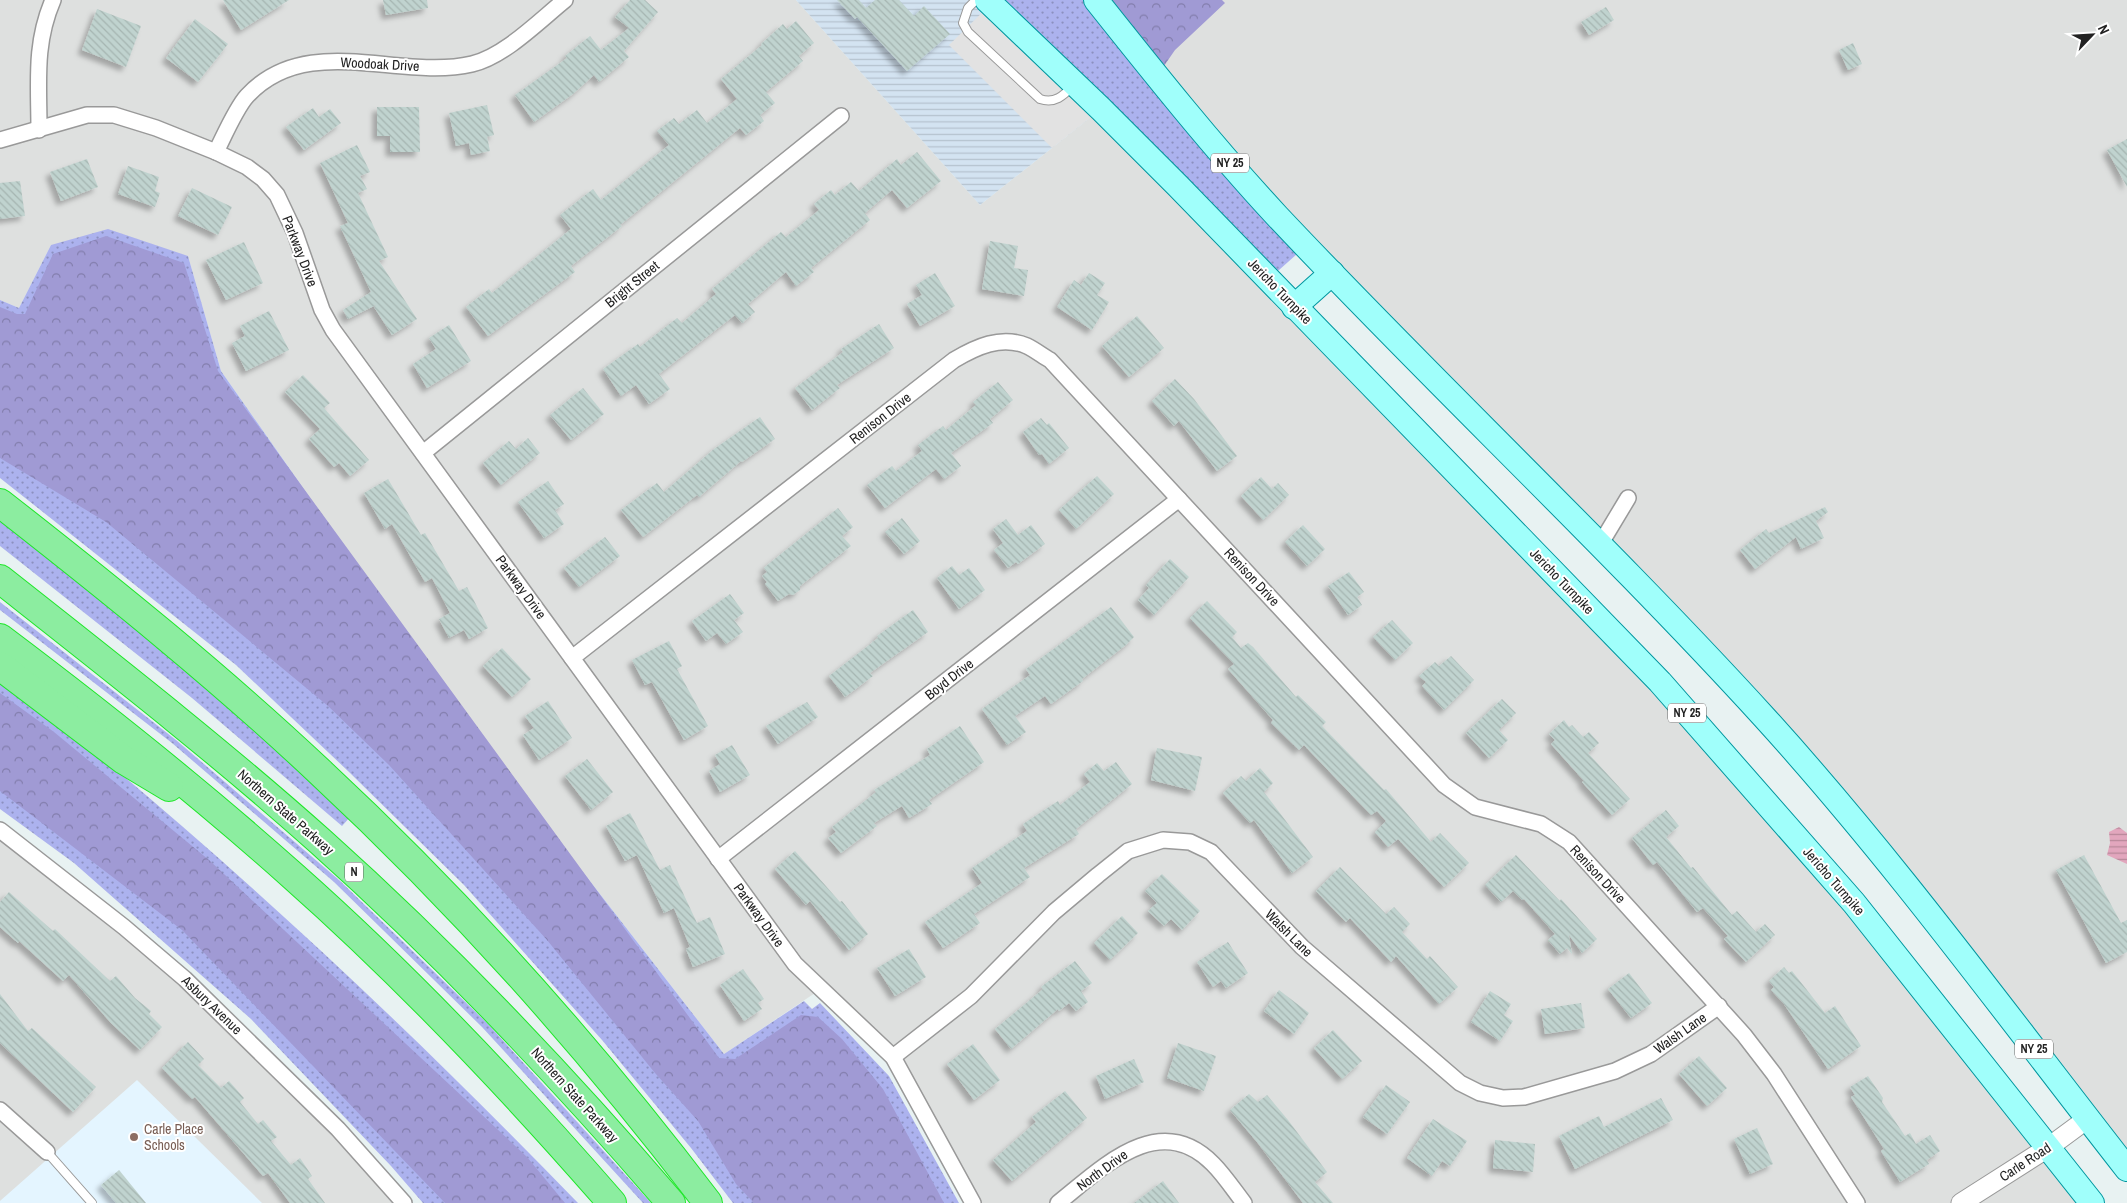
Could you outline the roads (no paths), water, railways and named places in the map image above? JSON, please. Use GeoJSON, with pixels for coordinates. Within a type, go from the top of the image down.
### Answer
{"type":"FeatureCollection","features":[{"type":"Feature","properties":{"kind":"highway"},"geometry":{"type":"LineString","coordinates":[[0,503],[166,636],[269,725],[371,820],[469,921],[559,1019],[633,1107],[708,1203]]}},
{"type":"Feature","properties":{"kind":"highway","name":"Northern State Parkway"},"geometry":{"type":"LineString","coordinates":[[0,579],[216,751],[372,888],[518,1033],[572,1090],[671,1203]]}},
{"type":"Feature","properties":{"kind":"highway"},"geometry":{"type":"LineString","coordinates":[[0,638],[132,739],[241,830],[345,924],[432,1009],[529,1110],[612,1203]]}},
{"type":"Feature","properties":{"kind":"highway"},"geometry":{"type":"LineString","coordinates":[[0,666],[124,760],[241,830]]}},
{"type":"Feature","properties":{"kind":"main road","name":"Jericho Turnpike"},"geometry":{"type":"LineString","coordinates":[[987,0],[1076,84],[1172,179],[1660,682],[1854,903],[2092,1203]]}},
{"type":"Feature","properties":{"kind":"main road","name":"NY 25"},"geometry":{"type":"LineString","coordinates":[[1096,0],[1242,177],[1332,273],[1601,543],[1766,719],[1922,903],[2127,1169]]}},
{"type":"Feature","properties":{"kind":"main road"},"geometry":{"type":"LineString","coordinates":[[1294,306],[1332,273]]}},
{"type":"Feature","properties":{"kind":"street"},"geometry":{"type":"LineString","coordinates":[[39,130],[38,50],[44,22],[53,0]]}},
{"type":"Feature","properties":{"kind":"street","name":"Woodoak Drive"},"geometry":{"type":"LineString","coordinates":[[216,152],[246,97],[278,72],[316,62],[342,60],[446,68],[474,63],[498,53],[565,0]]}},
{"type":"Feature","properties":{"kind":"street","name":"Parkway Drive"},"geometry":{"type":"LineString","coordinates":[[0,140],[87,115],[114,115],[156,128],[216,152],[247,167],[263,179],[277,195],[295,233],[322,310],[333,330],[795,964],[893,1057],[973,1203]]}},
{"type":"Feature","properties":{"kind":"street","name":"Bright Street"},"geometry":{"type":"LineString","coordinates":[[423,452],[841,116]]}},
{"type":"Feature","properties":{"kind":"street","name":"Renison Drive"},"geometry":{"type":"LineString","coordinates":[[572,658],[954,360],[979,346],[989,343],[1006,342],[1026,346],[1050,360],[1444,785],[1475,806],[1541,824],[1569,842],[1719,1006],[1774,1074],[1857,1203]]}},
{"type":"Feature","properties":{"kind":"street"},"geometry":{"type":"LineString","coordinates":[[1601,543],[1628,498]]}},
{"type":"Feature","properties":{"kind":"street","name":"Boyd Drive"},"geometry":{"type":"LineString","coordinates":[[718,859],[1179,499]]}},
{"type":"Feature","properties":{"kind":"street","name":"Asbury Avenue"},"geometry":{"type":"LineString","coordinates":[[0,830],[124,926],[185,979],[338,1129],[404,1203]]}},
{"type":"Feature","properties":{"kind":"street","name":"Walsh Lane"},"geometry":{"type":"LineString","coordinates":[[893,1057],[971,996],[1054,912],[1098,874],[1128,851],[1162,840],[1190,842],[1211,852],[1302,947],[1460,1083],[1480,1092],[1503,1098],[1524,1097],[1615,1071],[1651,1054],[1719,1006]]}},
{"type":"Feature","properties":{"kind":"street"},"geometry":{"type":"LineString","coordinates":[[0,1110],[48,1152]]}},
{"type":"Feature","properties":{"kind":"street","name":"Carle Road"},"geometry":{"type":"LineString","coordinates":[[1960,1203],[2049,1148],[2087,1119]]}},
{"type":"Feature","properties":{"kind":"street","name":"North Drive"},"geometry":{"type":"LineString","coordinates":[[1058,1203],[1120,1154],[1145,1143],[1168,1141],[1180,1143],[1194,1149],[1213,1164],[1244,1203]]}},
{"type":"Feature","properties":{"kind":"lane"},"geometry":{"type":"LineString","coordinates":[[976,0],[968,8],[963,23],[968,32],[1040,99],[1048,102],[1060,98],[1076,84]]}},
{"type":"Feature","properties":{"kind":"lane"},"geometry":{"type":"LineString","coordinates":[[48,1152],[92,1203]]}},
{"type":"Feature","properties":{"kind":"place","name":"Carle Place Schools"},"geometry":{"type":"Point","coordinates":[134,1137]}}]}
